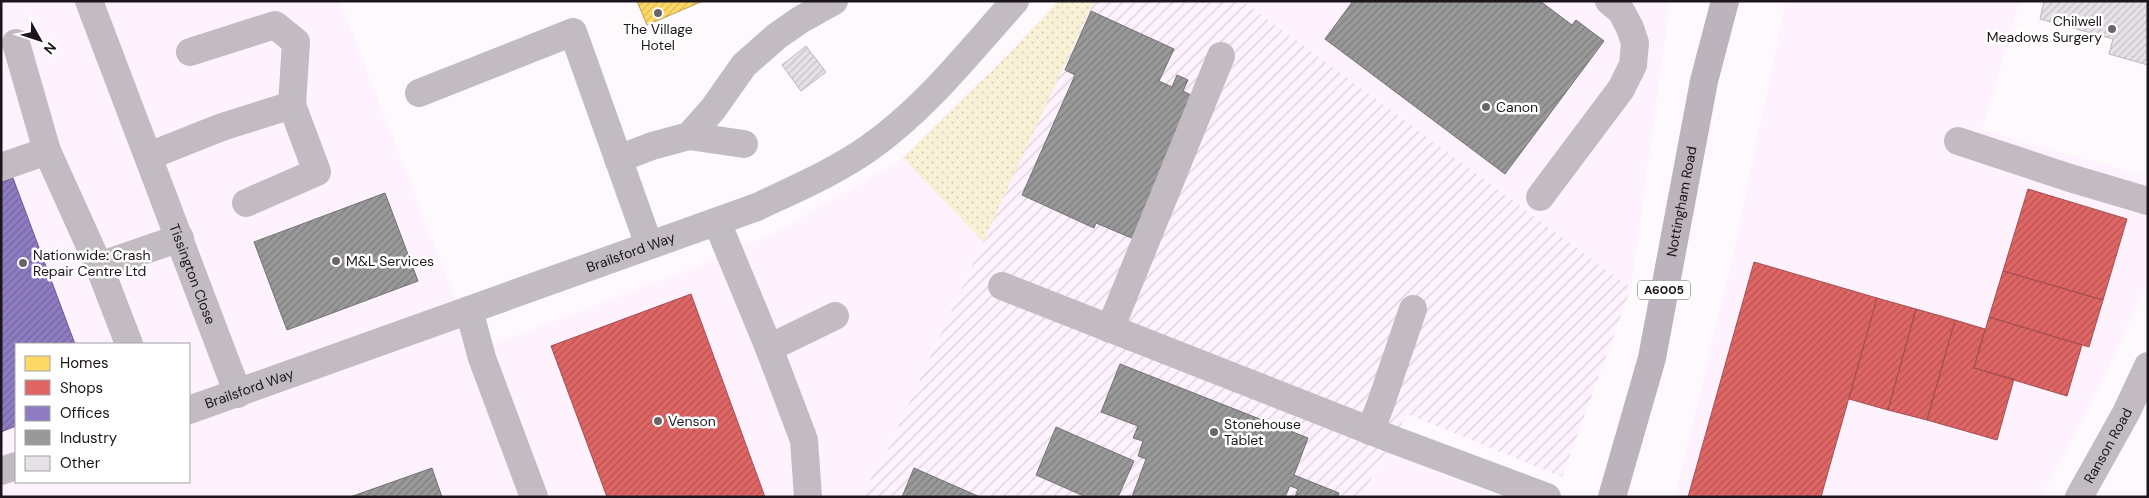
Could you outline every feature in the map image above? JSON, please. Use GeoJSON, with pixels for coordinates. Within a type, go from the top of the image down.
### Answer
{"type":"FeatureCollection","features":[{"type":"Feature","properties":{"kind":"main road","name":"Nottingham Road"},"geometry":{"type":"LineString","coordinates":[[1704,81],[1708,1]]}},
{"type":"Feature","properties":{"kind":"main road","name":"Nottingham Road"},"geometry":{"type":"LineString","coordinates":[[1612,497],[1652,358],[1704,81],[1725,1]]}},
{"type":"Feature","properties":{"kind":"street","name":"Tissington Close"},"geometry":{"type":"LineString","coordinates":[[89,1],[238,394]]}},
{"type":"Feature","properties":{"kind":"street"},"geometry":{"type":"LineString","coordinates":[[689,136],[713,109],[744,65],[777,36],[800,20],[834,1]]}},
{"type":"Feature","properties":{"kind":"street","name":"Brailsford Way"},"geometry":{"type":"LineString","coordinates":[[190,410],[717,222],[757,207],[807,184],[869,148],[906,118],[944,81],[1015,1]]}},
{"type":"Feature","properties":{"kind":"street"},"geometry":{"type":"LineString","coordinates":[[1540,198],[1621,89],[1634,65],[1635,43],[1630,28],[1621,11],[1609,1]]}},
{"type":"Feature","properties":{"kind":"street"},"geometry":{"type":"LineString","coordinates":[[190,52],[275,25],[296,42],[292,105],[317,172],[246,203]]}},
{"type":"Feature","properties":{"kind":"street"},"geometry":{"type":"LineString","coordinates":[[419,93],[573,32],[649,245]]}},
{"type":"Feature","properties":{"kind":"street"},"geometry":{"type":"LineString","coordinates":[[16,43],[47,151],[99,266],[128,343]]}},
{"type":"Feature","properties":{"kind":"street"},"geometry":{"type":"LineString","coordinates":[[1110,329],[1221,56]]}},
{"type":"Feature","properties":{"kind":"street"},"geometry":{"type":"LineString","coordinates":[[149,156],[222,127],[292,105]]}},
{"type":"Feature","properties":{"kind":"street"},"geometry":{"type":"LineString","coordinates":[[618,159],[652,146],[689,136],[744,144]]}},
{"type":"Feature","properties":{"kind":"street"},"geometry":{"type":"LineString","coordinates":[[1958,141],[2070,178],[2148,201]]}},
{"type":"Feature","properties":{"kind":"street"},"geometry":{"type":"LineString","coordinates":[[1,167],[47,151]]}},
{"type":"Feature","properties":{"kind":"street"},"geometry":{"type":"LineString","coordinates":[[717,222],[770,348],[804,440],[808,497]]}},
{"type":"Feature","properties":{"kind":"street"},"geometry":{"type":"LineString","coordinates":[[99,266],[180,238]]}},
{"type":"Feature","properties":{"kind":"street"},"geometry":{"type":"LineString","coordinates":[[1002,286],[1370,431],[1547,497]]}},
{"type":"Feature","properties":{"kind":"street"},"geometry":{"type":"LineString","coordinates":[[1370,431],[1413,309]]}},
{"type":"Feature","properties":{"kind":"street"},"geometry":{"type":"LineString","coordinates":[[469,310],[482,358],[534,497]]}},
{"type":"Feature","properties":{"kind":"street"},"geometry":{"type":"LineString","coordinates":[[770,348],[835,316]]}},
{"type":"Feature","properties":{"kind":"street","name":"Ranson Road"},"geometry":{"type":"LineString","coordinates":[[2079,497],[2126,413],[2148,366]]}},
{"type":"Feature","properties":{"kind":"street"},"geometry":{"type":"LineString","coordinates":[[1,471],[15,466]]}},
{"type":"Feature","properties":{"kind":"shaded area"},"geometry":{"type":"Polygon","coordinates":[[[1,1],[340,1],[475,351],[696,267],[784,228],[903,158],[983,242],[886,454],[860,497],[1,497],[1,1]]]}},
{"type":"Feature","properties":{"kind":"shaded area"},"geometry":{"type":"Polygon","coordinates":[[[1058,1],[1243,1],[1631,288],[1562,477],[1407,414],[1361,497],[860,497],[886,454],[983,242],[903,158],[1015,48],[1058,1]]]}},
{"type":"Feature","properties":{"kind":"shaded area"},"geometry":{"type":"Polygon","coordinates":[[[1058,1],[1094,1],[983,242],[903,158],[1015,48],[1058,1]]]}},
{"type":"Feature","properties":{"kind":"shaded area"},"geometry":{"type":"Polygon","coordinates":[[[1243,1],[1670,1],[1631,288],[1330,65],[1243,1]]]}},
{"type":"Feature","properties":{"kind":"shaded area"},"geometry":{"type":"Polygon","coordinates":[[[1786,1],[2020,1],[1982,130],[2148,177],[2148,282],[2093,400],[2041,497],[1675,497],[1733,257],[1786,1]]]}},
{"type":"Feature","properties":{"kind":"shaded area"},"geometry":{"type":"Polygon","coordinates":[[[1388,451],[1499,497],[1361,497],[1388,451]]]}},
{"type":"Feature","properties":{"kind":"building: Homes","name":"The Village Hotel"},"geometry":{"type":"Polygon","coordinates":[[[637,1],[703,1],[647,25],[637,1]]]}},
{"type":"Feature","properties":{"kind":"building: Shops"},"geometry":{"type":"Polygon","coordinates":[[[2028,189],[2127,219],[2103,300],[2003,271],[2028,189]]]}},
{"type":"Feature","properties":{"kind":"building: Shops"},"geometry":{"type":"Polygon","coordinates":[[[1754,262],[1877,298],[1821,497],[1688,497],[1754,262]]]}},
{"type":"Feature","properties":{"kind":"building: Shops"},"geometry":{"type":"Polygon","coordinates":[[[2003,271],[2103,300],[2089,347],[1989,317],[2003,271]]]}},
{"type":"Feature","properties":{"kind":"building: Shops","name":"Venson"},"geometry":{"type":"Polygon","coordinates":[[[691,294],[765,497],[607,497],[551,346],[691,294]]]}},
{"type":"Feature","properties":{"kind":"building: Shops"},"geometry":{"type":"Polygon","coordinates":[[[1877,298],[1916,309],[1888,410],[1849,399],[1877,298]]]}},
{"type":"Feature","properties":{"kind":"building: Shops"},"geometry":{"type":"Polygon","coordinates":[[[1916,309],[1955,320],[1927,420],[1888,410],[1916,309]]]}},
{"type":"Feature","properties":{"kind":"building: Shops"},"geometry":{"type":"Polygon","coordinates":[[[1989,317],[2082,345],[2067,396],[1974,368],[1989,317]]]}},
{"type":"Feature","properties":{"kind":"building: Shops"},"geometry":{"type":"Polygon","coordinates":[[[1955,320],[1985,329],[1974,368],[2014,379],[1997,440],[1927,420],[1955,320]]]}},
{"type":"Feature","properties":{"kind":"building: Offices","name":"Nationwide: Crash Repair Centre Ltd"},"geometry":{"type":"Polygon","coordinates":[[[13,178],[75,343],[15,343],[15,426],[1,432],[1,182],[13,178]]]}},
{"type":"Feature","properties":{"kind":"building: Industry","name":"Canon"},"geometry":{"type":"Polygon","coordinates":[[[1353,1],[1540,1],[1572,25],[1576,20],[1604,41],[1505,174],[1325,39],[1353,1]]]}},
{"type":"Feature","properties":{"kind":"building: Industry"},"geometry":{"type":"Polygon","coordinates":[[[1091,11],[1174,49],[1159,81],[1172,87],[1177,75],[1188,80],[1183,91],[1197,98],[1134,239],[1096,223],[1094,228],[1022,195],[1075,75],[1065,70],[1091,11]]]}},
{"type":"Feature","properties":{"kind":"building: Industry","name":"M&L Services"},"geometry":{"type":"Polygon","coordinates":[[[385,193],[418,281],[287,330],[254,242],[385,193]]]}},
{"type":"Feature","properties":{"kind":"building: Industry","name":"Stonehouse Tablet"},"geometry":{"type":"Polygon","coordinates":[[[1120,364],[1308,438],[1294,475],[1339,493],[1338,497],[1295,497],[1298,489],[1290,486],[1285,497],[1132,497],[1146,459],[1138,456],[1143,441],[1133,438],[1138,426],[1101,412],[1120,364]]]}},
{"type":"Feature","properties":{"kind":"building: Industry"},"geometry":{"type":"Polygon","coordinates":[[[1056,427],[1134,461],[1118,497],[1086,497],[1036,475],[1056,427]]]}},
{"type":"Feature","properties":{"kind":"building: Industry"},"geometry":{"type":"Polygon","coordinates":[[[432,468],[442,497],[350,497],[432,468]]]}},
{"type":"Feature","properties":{"kind":"building: Industry"},"geometry":{"type":"Polygon","coordinates":[[[914,468],[980,497],[902,497],[914,468]]]}},
{"type":"Feature","properties":{"kind":"building: Other","name":"Chilwell Meadows Surgery"},"geometry":{"type":"Polygon","coordinates":[[[2044,1],[2148,1],[2148,65],[2109,54],[2113,39],[2040,19],[2044,1]]]}},
{"type":"Feature","properties":{"kind":"building: Other"},"geometry":{"type":"Polygon","coordinates":[[[806,46],[826,72],[801,91],[782,65],[806,46]]]}},
{"type":"Feature","properties":{"kind":"place","name":"The Village Hotel"},"geometry":{"type":"Point","coordinates":[658,13]}},
{"type":"Feature","properties":{"kind":"place","name":"Chilwell Meadows Surgery"},"geometry":{"type":"Point","coordinates":[2112,29]}},
{"type":"Feature","properties":{"kind":"place","name":"Canon"},"geometry":{"type":"Point","coordinates":[1486,107]}},
{"type":"Feature","properties":{"kind":"place","name":"M&L Services"},"geometry":{"type":"Point","coordinates":[336,261]}},
{"type":"Feature","properties":{"kind":"place","name":"Nationwide: Crash Repair Centre Ltd"},"geometry":{"type":"Point","coordinates":[23,263]}},
{"type":"Feature","properties":{"kind":"place","name":"Venson"},"geometry":{"type":"Point","coordinates":[658,421]}},
{"type":"Feature","properties":{"kind":"place","name":"Stonehouse Tablet"},"geometry":{"type":"Point","coordinates":[1214,432]}}]}
